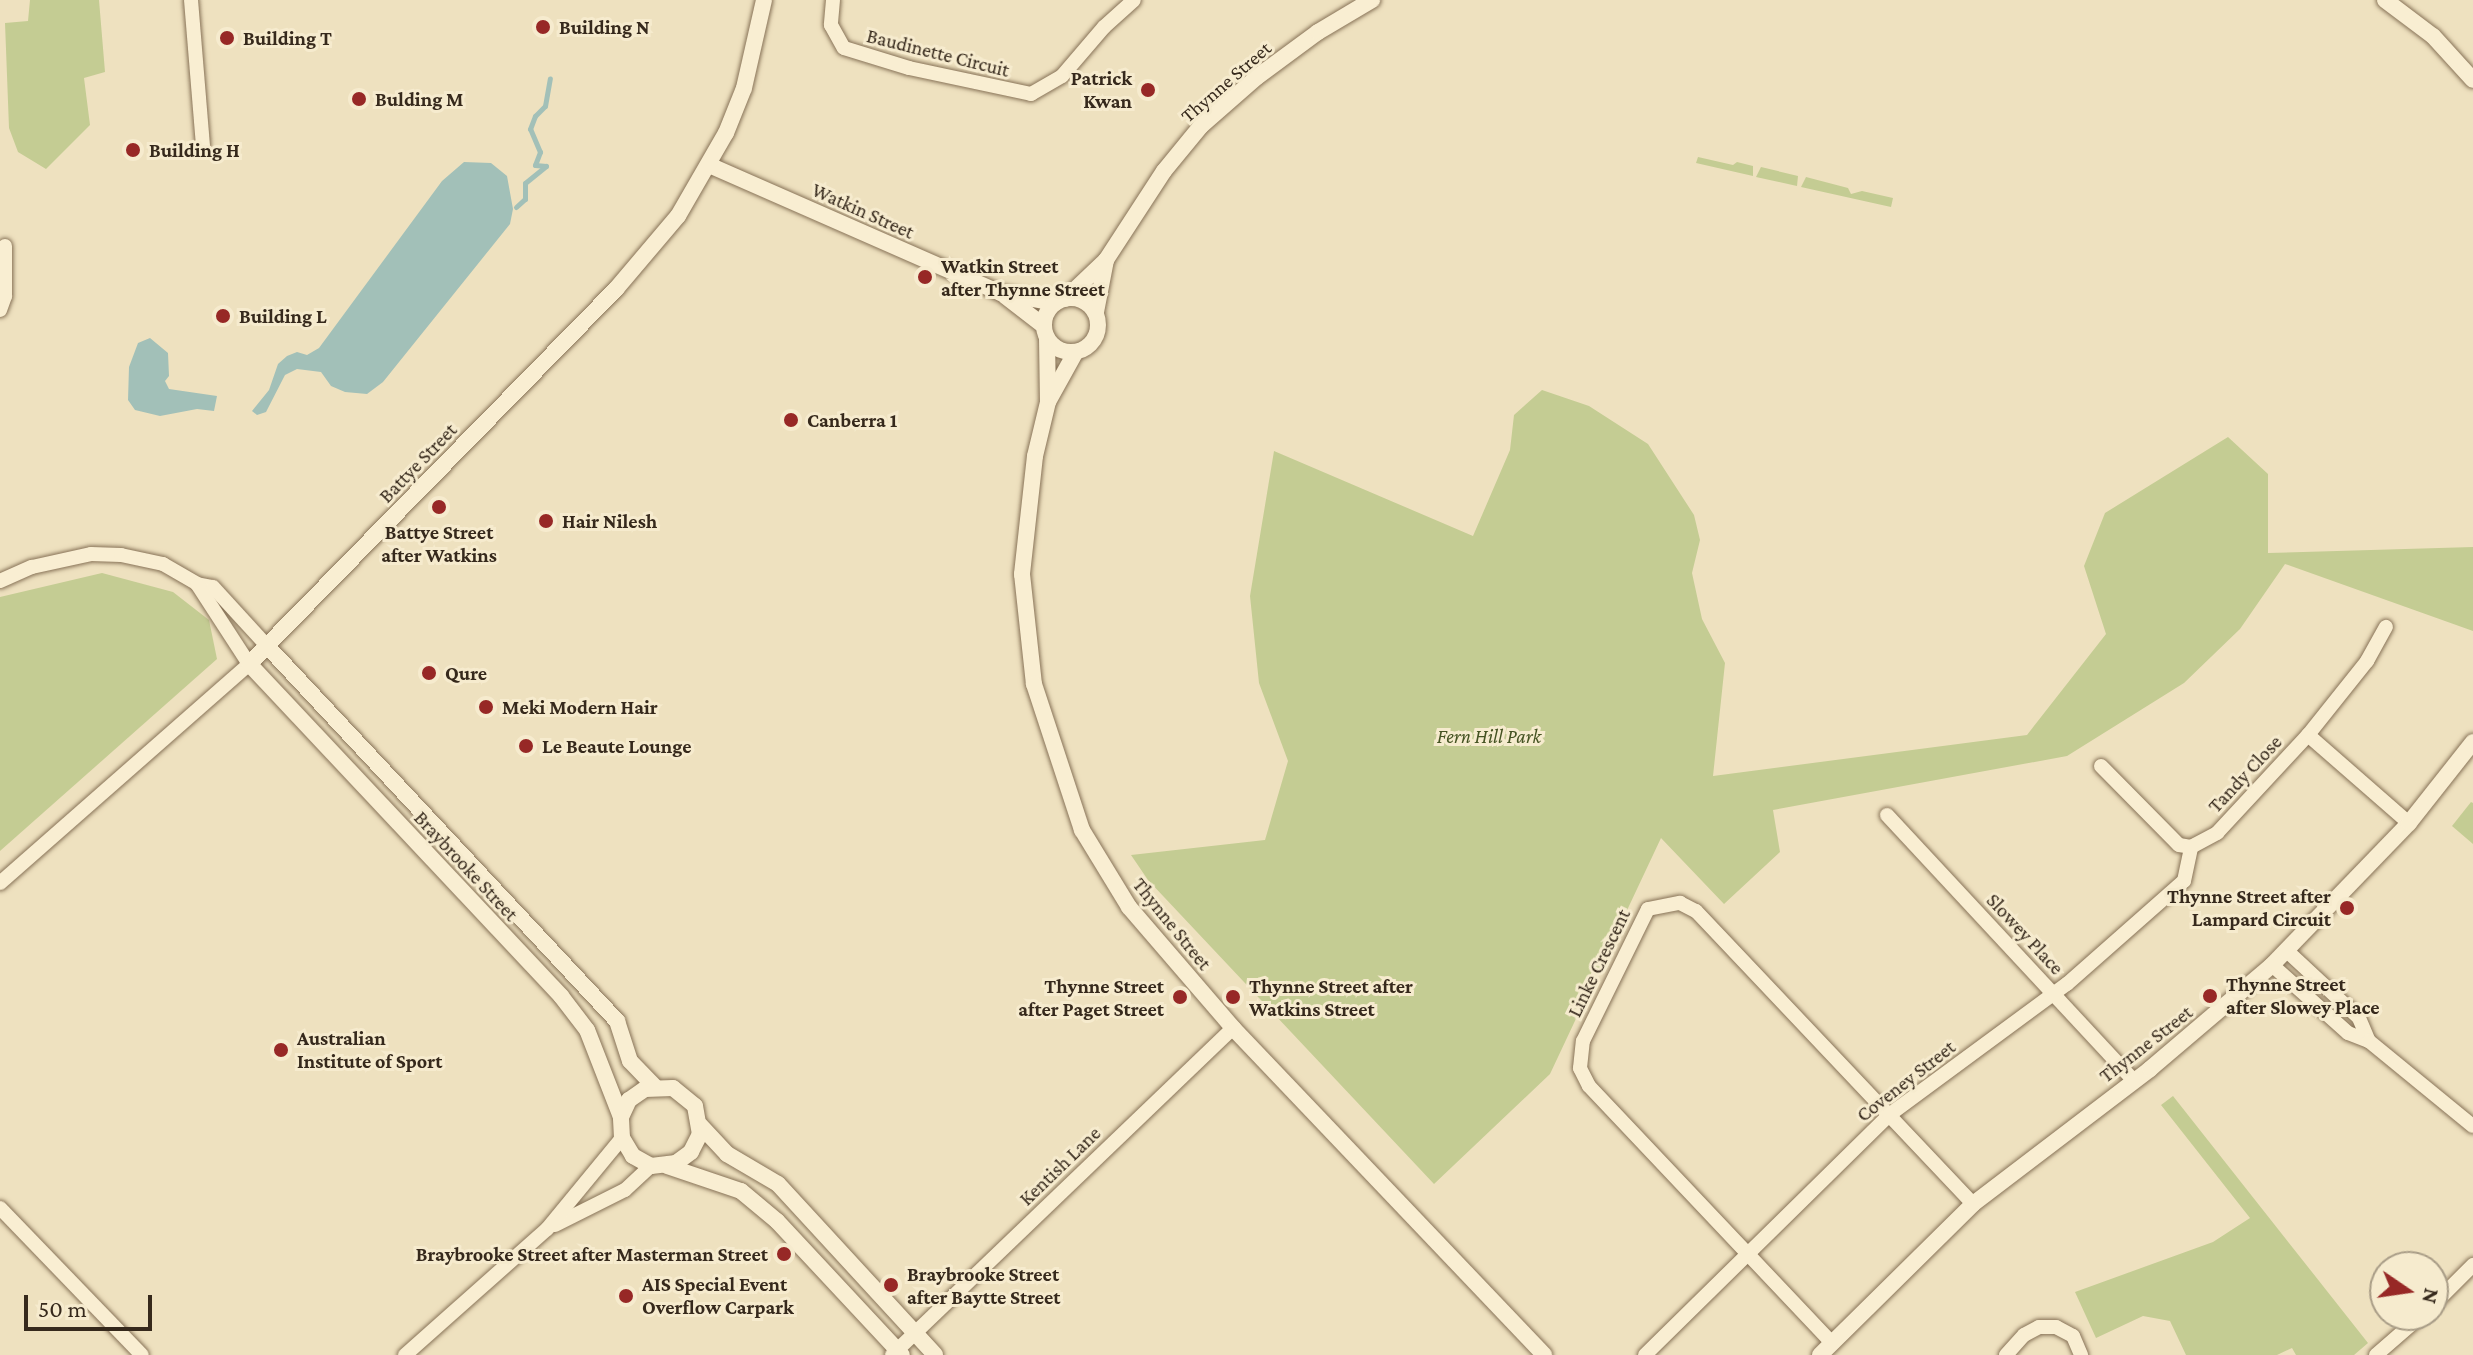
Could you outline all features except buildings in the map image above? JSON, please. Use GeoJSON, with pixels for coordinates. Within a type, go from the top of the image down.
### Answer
{"type":"FeatureCollection","features":[{"type":"Feature","properties":{"kind":"street"},"geometry":{"type":"LineString","coordinates":[[191,0],[203,146]]}},
{"type":"Feature","properties":{"kind":"street","name":"Battye Street"},"geometry":{"type":"LineString","coordinates":[[0,883],[268,647],[616,289],[678,216],[709,165],[744,88],[764,0]]}},
{"type":"Feature","properties":{"kind":"street","name":"Baudinette Circuit"},"geometry":{"type":"LineString","coordinates":[[833,0],[831,25],[844,48],[909,68],[1031,94],[1062,76],[1104,27],[1134,0]]}},
{"type":"Feature","properties":{"kind":"street","name":"Thynne Street"},"geometry":{"type":"LineString","coordinates":[[1060,301],[1106,260],[1164,171],[1201,126],[1281,59],[1372,0]]}},
{"type":"Feature","properties":{"kind":"street"},"geometry":{"type":"LineString","coordinates":[[2385,0],[2433,36],[2473,80]]}},
{"type":"Feature","properties":{"kind":"street","name":"Watkin Street"},"geometry":{"type":"LineString","coordinates":[[709,165],[1001,293],[1060,301]]}},
{"type":"Feature","properties":{"kind":"street"},"geometry":{"type":"LineString","coordinates":[[2,301],[5,246]]}},
{"type":"Feature","properties":{"kind":"street","name":"Thynne Street"},"geometry":{"type":"LineString","coordinates":[[1096,312],[1106,260]]}},
{"type":"Feature","properties":{"kind":"street","name":"Watkin Street"},"geometry":{"type":"LineString","coordinates":[[1001,293],[1046,332]]}},
{"type":"Feature","properties":{"kind":"street"},"geometry":{"type":"LineString","coordinates":[[1083,300],[1096,312],[1099,326],[1095,339],[1075,353],[1059,350],[1046,332],[1047,313],[1060,301],[1083,300]]}},
{"type":"Feature","properties":{"kind":"street","name":"Thynne Street"},"geometry":{"type":"LineString","coordinates":[[1046,332],[1048,402],[1035,456],[1022,574],[1034,684],[1044,723],[1082,830],[1129,907],[1233,1028],[1544,1355]]}},
{"type":"Feature","properties":{"kind":"street","name":"Thynne Street"},"geometry":{"type":"LineString","coordinates":[[1048,402],[1075,353]]}},
{"type":"Feature","properties":{"kind":"street"},"geometry":{"type":"LineString","coordinates":[[0,581],[32,567],[91,554],[121,555],[163,564],[197,584],[213,587],[268,647]]}},
{"type":"Feature","properties":{"kind":"street"},"geometry":{"type":"LineString","coordinates":[[197,584],[249,664]]}},
{"type":"Feature","properties":{"kind":"street","name":"Tandy Close"},"geometry":{"type":"LineString","coordinates":[[2191,847],[2217,833],[2308,735],[2367,661],[2386,627]]}},
{"type":"Feature","properties":{"kind":"street","name":"Braybrooke Street"},"geometry":{"type":"LineString","coordinates":[[268,647],[617,1021],[630,1061],[654,1086]]}},
{"type":"Feature","properties":{"kind":"street","name":"Braybrooke Street"},"geometry":{"type":"LineString","coordinates":[[249,664],[561,996],[587,1030],[621,1117]]}},
{"type":"Feature","properties":{"kind":"street","name":"Tandy Close"},"geometry":{"type":"LineString","coordinates":[[2308,735],[2409,823]]}},
{"type":"Feature","properties":{"kind":"street","name":"Thynne Street"},"geometry":{"type":"LineString","coordinates":[[1826,1349],[1973,1204],[2134,1081],[2287,951],[2409,823],[2473,742]]}},
{"type":"Feature","properties":{"kind":"street"},"geometry":{"type":"LineString","coordinates":[[2101,766],[2179,845],[2191,847]]}},
{"type":"Feature","properties":{"kind":"street","name":"Slowey Place"},"geometry":{"type":"LineString","coordinates":[[1887,815],[2134,1081]]}},
{"type":"Feature","properties":{"kind":"street","name":"Coveney Street"},"geometry":{"type":"LineString","coordinates":[[1645,1355],[1889,1115],[2054,994],[2184,881],[2191,847]]}},
{"type":"Feature","properties":{"kind":"street","name":"Linke Crescent"},"geometry":{"type":"LineString","coordinates":[[1826,1349],[1748,1254],[1589,1086],[1580,1068],[1583,1041],[1648,909],[1680,903],[1696,911],[1973,1204]]}},
{"type":"Feature","properties":{"kind":"street"},"geometry":{"type":"LineString","coordinates":[[2287,951],[2359,1018],[2369,1041]]}},
{"type":"Feature","properties":{"kind":"street"},"geometry":{"type":"LineString","coordinates":[[2272,965],[2348,1033],[2369,1041],[2473,1126]]}},
{"type":"Feature","properties":{"kind":"street"},"geometry":{"type":"LineString","coordinates":[[561,996],[579,981]]}},
{"type":"Feature","properties":{"kind":"street","name":"Kentish Lane"},"geometry":{"type":"LineString","coordinates":[[897,1353],[915,1332],[1233,1028]]}},
{"type":"Feature","properties":{"kind":"street"},"geometry":{"type":"LineString","coordinates":[[897,1353],[777,1221],[741,1191],[633,1156],[622,1138],[621,1117],[629,1100],[654,1086],[673,1088],[689,1098],[700,1125],[727,1154],[778,1184],[935,1355]]}},
{"type":"Feature","properties":{"kind":"street"},"geometry":{"type":"LineString","coordinates":[[547,1229],[625,1190],[659,1166],[691,1152],[700,1125]]}},
{"type":"Feature","properties":{"kind":"street"},"geometry":{"type":"LineString","coordinates":[[405,1355],[547,1229],[622,1138]]}},
{"type":"Feature","properties":{"kind":"street"},"geometry":{"type":"LineString","coordinates":[[0,1208],[142,1355]]}},
{"type":"Feature","properties":{"kind":"street"},"geometry":{"type":"LineString","coordinates":[[2449,1289],[2473,1265]]}},
{"type":"Feature","properties":{"kind":"street"},"geometry":{"type":"LineString","coordinates":[[2006,1355],[2024,1335],[2039,1327],[2056,1327],[2073,1336],[2081,1355]]}},
{"type":"Feature","properties":{"kind":"street"},"geometry":{"type":"LineString","coordinates":[[2376,1355],[2404,1331]]}},
{"type":"Feature","properties":{"kind":"green space"},"geometry":{"type":"Polygon","coordinates":[[[30,0],[99,0],[105,72],[84,78],[90,125],[46,169],[18,152],[9,128],[5,23],[28,21],[30,0]]]}},
{"type":"Feature","properties":{"kind":"green space"},"geometry":{"type":"Polygon","coordinates":[[[1698,157],[1753,166],[1753,176],[1696,163],[1698,157]]]}},
{"type":"Feature","properties":{"kind":"green space"},"geometry":{"type":"Polygon","coordinates":[[[1761,167],[1798,176],[1797,186],[1756,177],[1761,167]]]}},
{"type":"Feature","properties":{"kind":"green space"},"geometry":{"type":"Polygon","coordinates":[[[1806,177],[1848,188],[1851,194],[1862,191],[1893,198],[1891,207],[1801,187],[1806,177]]]}},
{"type":"Feature","properties":{"kind":"green space","name":"Fern Hill Park"},"geometry":{"type":"Polygon","coordinates":[[[1542,390],[1589,406],[1648,444],[1694,515],[1700,540],[1692,573],[1702,619],[1725,663],[1713,776],[2027,735],[2106,634],[2084,566],[2105,513],[2228,437],[2268,474],[2268,553],[2473,547],[2473,631],[2285,564],[2240,629],[2184,683],[2067,756],[1773,810],[1780,852],[1724,904],[1661,838],[1550,1074],[1434,1184],[1148,880],[1131,855],[1265,840],[1288,761],[1259,683],[1250,596],[1274,451],[1473,536],[1510,450],[1514,415],[1542,390]]]}},
{"type":"Feature","properties":{"kind":"green space"},"geometry":{"type":"Polygon","coordinates":[[[102,573],[173,592],[209,620],[217,659],[0,851],[0,597],[102,573]]]}},
{"type":"Feature","properties":{"kind":"green space"},"geometry":{"type":"Polygon","coordinates":[[[2473,803],[2473,844],[2452,826],[2473,803]]]}},
{"type":"Feature","properties":{"kind":"green space"},"geometry":{"type":"Polygon","coordinates":[[[2173,1096],[2368,1343],[2354,1355],[2296,1355],[2292,1348],[2277,1355],[2186,1355],[2170,1321],[2143,1316],[2096,1338],[2075,1292],[2213,1242],[2250,1218],[2161,1105],[2173,1096]]]}},
{"type":"Feature","properties":{"kind":"water"},"geometry":{"type":"Polygon","coordinates":[[[464,162],[491,163],[507,176],[513,209],[510,224],[383,382],[367,394],[345,392],[331,386],[321,372],[297,369],[285,375],[266,412],[257,415],[252,411],[269,390],[278,364],[297,352],[307,355],[319,348],[442,181],[464,162]]]}},
{"type":"Feature","properties":{"kind":"water"},"geometry":{"type":"Polygon","coordinates":[[[150,338],[168,353],[169,376],[165,381],[169,389],[217,396],[214,411],[197,409],[160,416],[135,410],[128,400],[129,367],[138,343],[150,338]]]}},
{"type":"Feature","properties":{"kind":"waterway"},"geometry":{"type":"LineString","coordinates":[[516,207],[525,199],[525,183],[546,166],[535,165],[540,152],[530,129],[535,116],[545,106],[550,78]]}},
{"type":"Feature","properties":{"kind":"place","name":"Building N"},"geometry":{"type":"Point","coordinates":[543,27]}},
{"type":"Feature","properties":{"kind":"place","name":"Building T"},"geometry":{"type":"Point","coordinates":[227,38]}},
{"type":"Feature","properties":{"kind":"place","name":"Patrick Kwan"},"geometry":{"type":"Point","coordinates":[1148,90]}},
{"type":"Feature","properties":{"kind":"place","name":"Bulding M"},"geometry":{"type":"Point","coordinates":[359,99]}},
{"type":"Feature","properties":{"kind":"place","name":"Building H"},"geometry":{"type":"Point","coordinates":[133,150]}},
{"type":"Feature","properties":{"kind":"place","name":"Watkin Street after Thynne Street"},"geometry":{"type":"Point","coordinates":[925,277]}},
{"type":"Feature","properties":{"kind":"place","name":"Building L"},"geometry":{"type":"Point","coordinates":[223,316]}},
{"type":"Feature","properties":{"kind":"place","name":"Canberra 1"},"geometry":{"type":"Point","coordinates":[791,420]}},
{"type":"Feature","properties":{"kind":"place","name":"Battye Street after Watkins"},"geometry":{"type":"Point","coordinates":[439,507]}},
{"type":"Feature","properties":{"kind":"place","name":"Hair Nilesh"},"geometry":{"type":"Point","coordinates":[546,521]}},
{"type":"Feature","properties":{"kind":"place","name":"Qure"},"geometry":{"type":"Point","coordinates":[429,673]}},
{"type":"Feature","properties":{"kind":"place","name":"Meki Modern Hair"},"geometry":{"type":"Point","coordinates":[486,707]}},
{"type":"Feature","properties":{"kind":"place","name":"Le Beaute Lounge"},"geometry":{"type":"Point","coordinates":[526,746]}},
{"type":"Feature","properties":{"kind":"place","name":"Thynne Street after Lampard Circuit"},"geometry":{"type":"Point","coordinates":[2347,908]}},
{"type":"Feature","properties":{"kind":"place","name":"Thynne Street after Slowey Place"},"geometry":{"type":"Point","coordinates":[2210,996]}},
{"type":"Feature","properties":{"kind":"place","name":"Thynne Street after Paget Street"},"geometry":{"type":"Point","coordinates":[1180,997]}},
{"type":"Feature","properties":{"kind":"place","name":"Thynne Street after Watkins Street"},"geometry":{"type":"Point","coordinates":[1233,997]}},
{"type":"Feature","properties":{"kind":"place","name":"Australian Institute of Sport"},"geometry":{"type":"Point","coordinates":[281,1050]}},
{"type":"Feature","properties":{"kind":"place","name":"Braybrooke Street after Masterman Street"},"geometry":{"type":"Point","coordinates":[784,1254]}},
{"type":"Feature","properties":{"kind":"place","name":"Braybrooke Street after Baytte Street"},"geometry":{"type":"Point","coordinates":[891,1285]}},
{"type":"Feature","properties":{"kind":"place","name":"AIS Special Event Overflow Carpark"},"geometry":{"type":"Point","coordinates":[626,1296]}}]}
